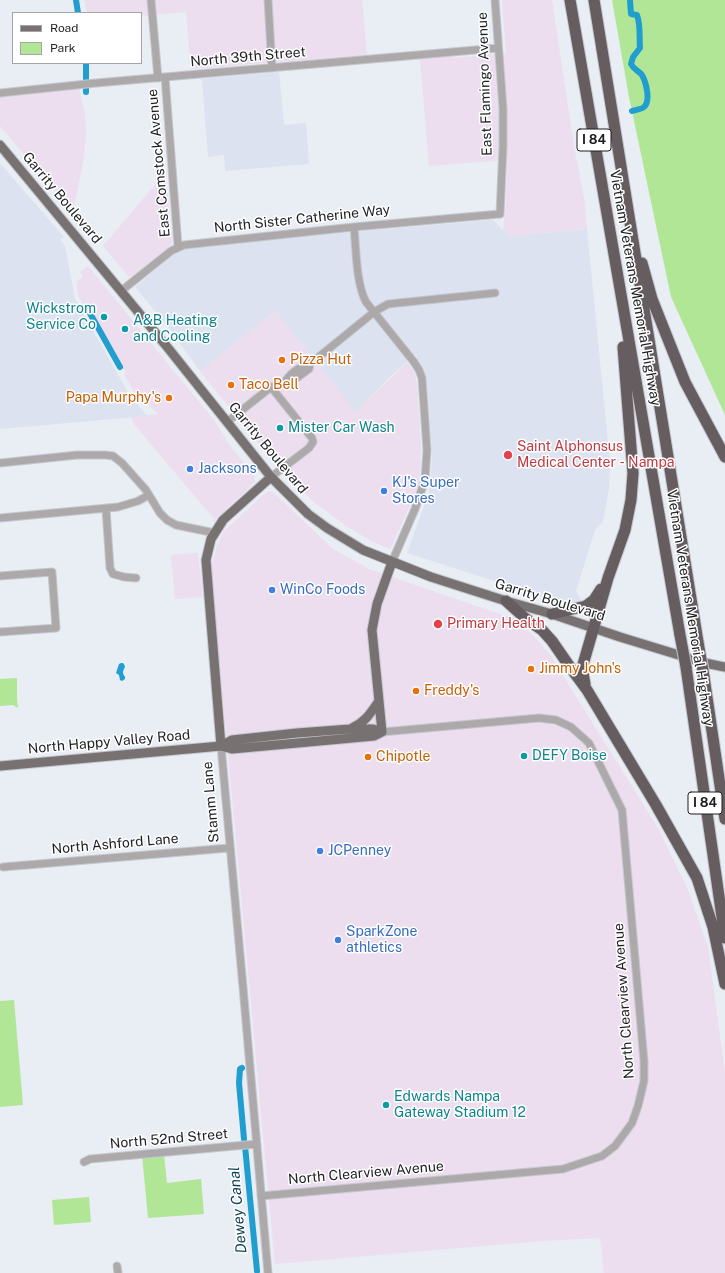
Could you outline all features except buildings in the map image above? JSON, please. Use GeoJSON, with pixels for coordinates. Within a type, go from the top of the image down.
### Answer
{"type":"FeatureCollection","features":[{"type":"Feature","properties":{"kind":"highway","name":"Vietnam Veterans Memorial Highway"},"geometry":{"type":"LineString","coordinates":[[570,0],[686,667],[725,938]]}},
{"type":"Feature","properties":{"kind":"highway","name":"Vietnam Veterans Memorial Highway"},"geometry":{"type":"LineString","coordinates":[[594,0],[704,677],[725,819]]}},
{"type":"Feature","properties":{"kind":"highway"},"geometry":{"type":"LineString","coordinates":[[630,221],[652,299],[683,376],[725,457]]}},
{"type":"Feature","properties":{"kind":"highway"},"geometry":{"type":"LineString","coordinates":[[586,690],[582,668],[608,578],[625,530],[631,500],[633,473],[618,279]]}},
{"type":"Feature","properties":{"kind":"highway"},"geometry":{"type":"LineString","coordinates":[[552,614],[586,606],[594,600],[608,578]]}},
{"type":"Feature","properties":{"kind":"highway"},"geometry":{"type":"LineString","coordinates":[[506,601],[525,618],[542,630],[552,641],[586,690],[656,805],[697,878],[713,927],[725,984]]}},
{"type":"Feature","properties":{"kind":"main road","name":"Garrity Boulevard"},"geometry":{"type":"LineString","coordinates":[[0,145],[121,291],[271,477],[308,514],[327,528],[363,550],[431,577],[705,663],[725,667]]}},
{"type":"Feature","properties":{"kind":"main road","name":"Stamm Lane"},"geometry":{"type":"LineString","coordinates":[[220,746],[206,560],[211,540],[223,520],[271,477]]}},
{"type":"Feature","properties":{"kind":"main road"},"geometry":{"type":"LineString","coordinates":[[382,732],[372,630],[377,604],[392,562]]}},
{"type":"Feature","properties":{"kind":"main road"},"geometry":{"type":"LineString","coordinates":[[350,728],[361,723],[367,718],[379,701]]}},
{"type":"Feature","properties":{"kind":"main road","name":"North Happy Valley Road"},"geometry":{"type":"LineString","coordinates":[[220,746],[232,740],[350,728],[372,728],[382,732]]}},
{"type":"Feature","properties":{"kind":"main road","name":"North Happy Valley Road"},"geometry":{"type":"LineString","coordinates":[[0,766],[220,746],[232,749],[340,740],[374,736],[382,732]]}},
{"type":"Feature","properties":{"kind":"street","name":"East Comstock Avenue"},"geometry":{"type":"LineString","coordinates":[[151,0],[161,78],[178,246]]}},
{"type":"Feature","properties":{"kind":"street"},"geometry":{"type":"LineString","coordinates":[[268,0],[272,68]]}},
{"type":"Feature","properties":{"kind":"street","name":"East Flamingo Avenue"},"geometry":{"type":"LineString","coordinates":[[495,0],[503,113],[500,214]]}},
{"type":"Feature","properties":{"kind":"street","name":"North 39th Street"},"geometry":{"type":"LineString","coordinates":[[0,93],[498,48]]}},
{"type":"Feature","properties":{"kind":"street","name":"North Sister Catherine Way"},"geometry":{"type":"LineString","coordinates":[[121,291],[178,246],[193,243],[354,227],[500,214]]}},
{"type":"Feature","properties":{"kind":"street"},"geometry":{"type":"LineString","coordinates":[[354,227],[359,285],[362,295],[414,362],[422,378],[427,450],[425,480],[392,562]]}},
{"type":"Feature","properties":{"kind":"street"},"geometry":{"type":"LineString","coordinates":[[227,422],[272,388],[285,383],[286,379],[305,365],[310,364],[374,312],[388,304],[495,293]]}},
{"type":"Feature","properties":{"kind":"street","name":"Stamm Lane"},"geometry":{"type":"LineString","coordinates":[[271,477],[307,450],[313,442],[312,438],[272,388]]}},
{"type":"Feature","properties":{"kind":"street"},"geometry":{"type":"LineString","coordinates":[[0,463],[77,455],[113,456],[122,463],[146,490],[160,513],[167,520],[176,525],[215,533]]}},
{"type":"Feature","properties":{"kind":"street"},"geometry":{"type":"LineString","coordinates":[[0,518],[106,509],[138,501],[149,495]]}},
{"type":"Feature","properties":{"kind":"street"},"geometry":{"type":"LineString","coordinates":[[106,509],[110,568],[113,574],[136,578]]}},
{"type":"Feature","properties":{"kind":"street"},"geometry":{"type":"LineString","coordinates":[[0,576],[52,572],[56,628],[0,632]]}},
{"type":"Feature","properties":{"kind":"street","name":"North Happy Valley Road"},"geometry":{"type":"LineString","coordinates":[[382,732],[539,718]]}},
{"type":"Feature","properties":{"kind":"street","name":"North Clearview Avenue"},"geometry":{"type":"LineString","coordinates":[[261,1196],[563,1169],[602,1156],[615,1146],[632,1123],[644,1081],[644,1064],[622,810],[588,743],[571,727],[556,720],[539,718]]}},
{"type":"Feature","properties":{"kind":"street","name":"Stamm Lane"},"geometry":{"type":"LineString","coordinates":[[220,746],[268,1273]]}},
{"type":"Feature","properties":{"kind":"street","name":"North Ashford Lane"},"geometry":{"type":"LineString","coordinates":[[3,867],[229,848]]}},
{"type":"Feature","properties":{"kind":"street","name":"North 52nd Street"},"geometry":{"type":"LineString","coordinates":[[84,1162],[90,1159],[257,1144]]}},
{"type":"Feature","properties":{"kind":"shaded area"},"geometry":{"type":"Polygon","coordinates":[[[84,0],[362,0],[367,55],[191,69],[186,12],[142,16],[142,12],[87,12],[84,0]]]}},
{"type":"Feature","properties":{"kind":"shaded area"},"geometry":{"type":"Polygon","coordinates":[[[502,0],[552,0],[574,146],[584,198],[587,229],[508,236],[503,230],[506,203],[507,160],[429,166],[420,58],[452,55],[453,58],[506,53],[502,0]]]}},
{"type":"Feature","properties":{"kind":"shaded area"},"geometry":{"type":"Polygon","coordinates":[[[279,72],[284,125],[306,123],[309,164],[225,171],[224,155],[208,157],[202,79],[279,72]]]}},
{"type":"Feature","properties":{"kind":"shaded area"},"geometry":{"type":"Polygon","coordinates":[[[79,89],[85,114],[86,133],[84,157],[73,212],[0,126],[0,97],[79,89]]]}},
{"type":"Feature","properties":{"kind":"shaded area"},"geometry":{"type":"Polygon","coordinates":[[[0,163],[64,237],[60,240],[65,246],[75,299],[130,396],[147,416],[0,429],[0,163]]]}},
{"type":"Feature","properties":{"kind":"shaded area"},"geometry":{"type":"Polygon","coordinates":[[[166,172],[172,244],[131,277],[128,276],[103,246],[166,172]]]}},
{"type":"Feature","properties":{"kind":"shaded area"},"geometry":{"type":"Polygon","coordinates":[[[493,220],[509,236],[587,229],[610,463],[609,489],[603,522],[595,530],[576,591],[582,602],[573,605],[407,553],[429,492],[431,477],[432,452],[427,383],[425,372],[415,355],[391,376],[356,412],[275,311],[200,371],[166,324],[135,287],[171,256],[186,249],[351,232],[493,220]]]}},
{"type":"Feature","properties":{"kind":"shaded area"},"geometry":{"type":"Polygon","coordinates":[[[88,266],[214,420],[228,443],[254,475],[255,482],[215,520],[133,423],[132,417],[159,414],[139,398],[133,390],[124,374],[126,373],[101,329],[88,307],[85,308],[77,293],[77,281],[83,276],[80,272],[88,266]]]}},
{"type":"Feature","properties":{"kind":"shaded area"},"geometry":{"type":"Polygon","coordinates":[[[275,311],[356,411],[408,362],[415,374],[417,383],[421,444],[420,475],[418,488],[390,549],[371,541],[345,525],[314,502],[271,459],[200,371],[275,311]]]}},
{"type":"Feature","properties":{"kind":"shaded area"},"geometry":{"type":"Polygon","coordinates":[[[269,491],[273,492],[333,549],[369,569],[514,619],[534,636],[551,656],[659,830],[688,890],[708,947],[725,1073],[725,1273],[604,1273],[600,1238],[541,1241],[275,1264],[211,569],[217,545],[224,531],[269,491]]]}},
{"type":"Feature","properties":{"kind":"shaded area"},"geometry":{"type":"Polygon","coordinates":[[[198,553],[203,597],[175,599],[171,555],[198,553]]]}},
{"type":"Feature","properties":{"kind":"green space"},"geometry":{"type":"Polygon","coordinates":[[[612,0],[725,0],[725,415],[671,297],[629,97],[612,0]]]}},
{"type":"Feature","properties":{"kind":"green space"},"geometry":{"type":"Polygon","coordinates":[[[17,678],[18,708],[13,705],[0,706],[0,679],[17,678]]]}},
{"type":"Feature","properties":{"kind":"green space"},"geometry":{"type":"Polygon","coordinates":[[[14,1000],[23,1105],[0,1107],[0,1001],[14,1000]]]}},
{"type":"Feature","properties":{"kind":"green space"},"geometry":{"type":"Polygon","coordinates":[[[164,1154],[167,1183],[201,1179],[204,1214],[148,1218],[142,1155],[164,1154]]]}},
{"type":"Feature","properties":{"kind":"green space"},"geometry":{"type":"Polygon","coordinates":[[[89,1197],[91,1222],[54,1225],[52,1200],[89,1197]]]}},
{"type":"Feature","properties":{"kind":"water"},"geometry":{"type":"Polygon","coordinates":[[[121,663],[125,666],[123,672],[125,679],[122,681],[116,673],[119,664],[121,663]]]}},
{"type":"Feature","properties":{"kind":"waterway","name":"Dewey Canal"},"geometry":{"type":"LineString","coordinates":[[76,0],[78,12]]}},
{"type":"Feature","properties":{"kind":"waterway"},"geometry":{"type":"LineString","coordinates":[[630,0],[631,14],[637,15],[638,19],[640,48],[633,57],[631,64],[633,68],[642,75],[645,82],[647,96],[644,107],[632,111]]}},
{"type":"Feature","properties":{"kind":"waterway","name":"Dewey Canal"},"geometry":{"type":"LineString","coordinates":[[86,64],[86,80]]}},
{"type":"Feature","properties":{"kind":"waterway","name":"Dewey Canal"},"geometry":{"type":"LineString","coordinates":[[87,308],[120,367]]}},
{"type":"Feature","properties":{"kind":"waterway","name":"Dewey Canal"},"geometry":{"type":"LineString","coordinates":[[242,1068],[240,1069],[239,1083],[244,1139]]}},
{"type":"Feature","properties":{"kind":"waterway","name":"Dewey Canal"},"geometry":{"type":"LineString","coordinates":[[245,1146],[257,1271]]}},
{"type":"Feature","properties":{"kind":"place","name":"Wickstrom Service Co"},"geometry":{"type":"Point","coordinates":[104,317]}},
{"type":"Feature","properties":{"kind":"place","name":"A&B Heating and Cooling"},"geometry":{"type":"Point","coordinates":[125,329]}},
{"type":"Feature","properties":{"kind":"place","name":"Pizza Hut"},"geometry":{"type":"Point","coordinates":[282,360]}},
{"type":"Feature","properties":{"kind":"place","name":"Taco Bell"},"geometry":{"type":"Point","coordinates":[231,385]}},
{"type":"Feature","properties":{"kind":"place","name":"Papa Murphy's"},"geometry":{"type":"Point","coordinates":[169,398]}},
{"type":"Feature","properties":{"kind":"place","name":"Mister Car Wash"},"geometry":{"type":"Point","coordinates":[280,428]}},
{"type":"Feature","properties":{"kind":"place","name":"Saint Alphonsus Medical Center - Nampa"},"geometry":{"type":"Point","coordinates":[508,455]}},
{"type":"Feature","properties":{"kind":"place","name":"Jacksons"},"geometry":{"type":"Point","coordinates":[190,469]}},
{"type":"Feature","properties":{"kind":"place","name":"KJ's Super Stores"},"geometry":{"type":"Point","coordinates":[384,491]}},
{"type":"Feature","properties":{"kind":"place","name":"WinCo Foods"},"geometry":{"type":"Point","coordinates":[272,590]}},
{"type":"Feature","properties":{"kind":"place","name":"Primary Health"},"geometry":{"type":"Point","coordinates":[438,624]}},
{"type":"Feature","properties":{"kind":"place","name":"Jimmy John's"},"geometry":{"type":"Point","coordinates":[531,669]}},
{"type":"Feature","properties":{"kind":"place","name":"Freddy's"},"geometry":{"type":"Point","coordinates":[416,691]}},
{"type":"Feature","properties":{"kind":"place","name":"DEFY Boise"},"geometry":{"type":"Point","coordinates":[524,756]}},
{"type":"Feature","properties":{"kind":"place","name":"Chipotle"},"geometry":{"type":"Point","coordinates":[368,757]}},
{"type":"Feature","properties":{"kind":"place","name":"JCPenney"},"geometry":{"type":"Point","coordinates":[320,851]}},
{"type":"Feature","properties":{"kind":"place","name":"SparkZone athletics"},"geometry":{"type":"Point","coordinates":[338,940]}},
{"type":"Feature","properties":{"kind":"place","name":"Edwards Nampa Gateway Stadium 12"},"geometry":{"type":"Point","coordinates":[386,1105]}}]}
